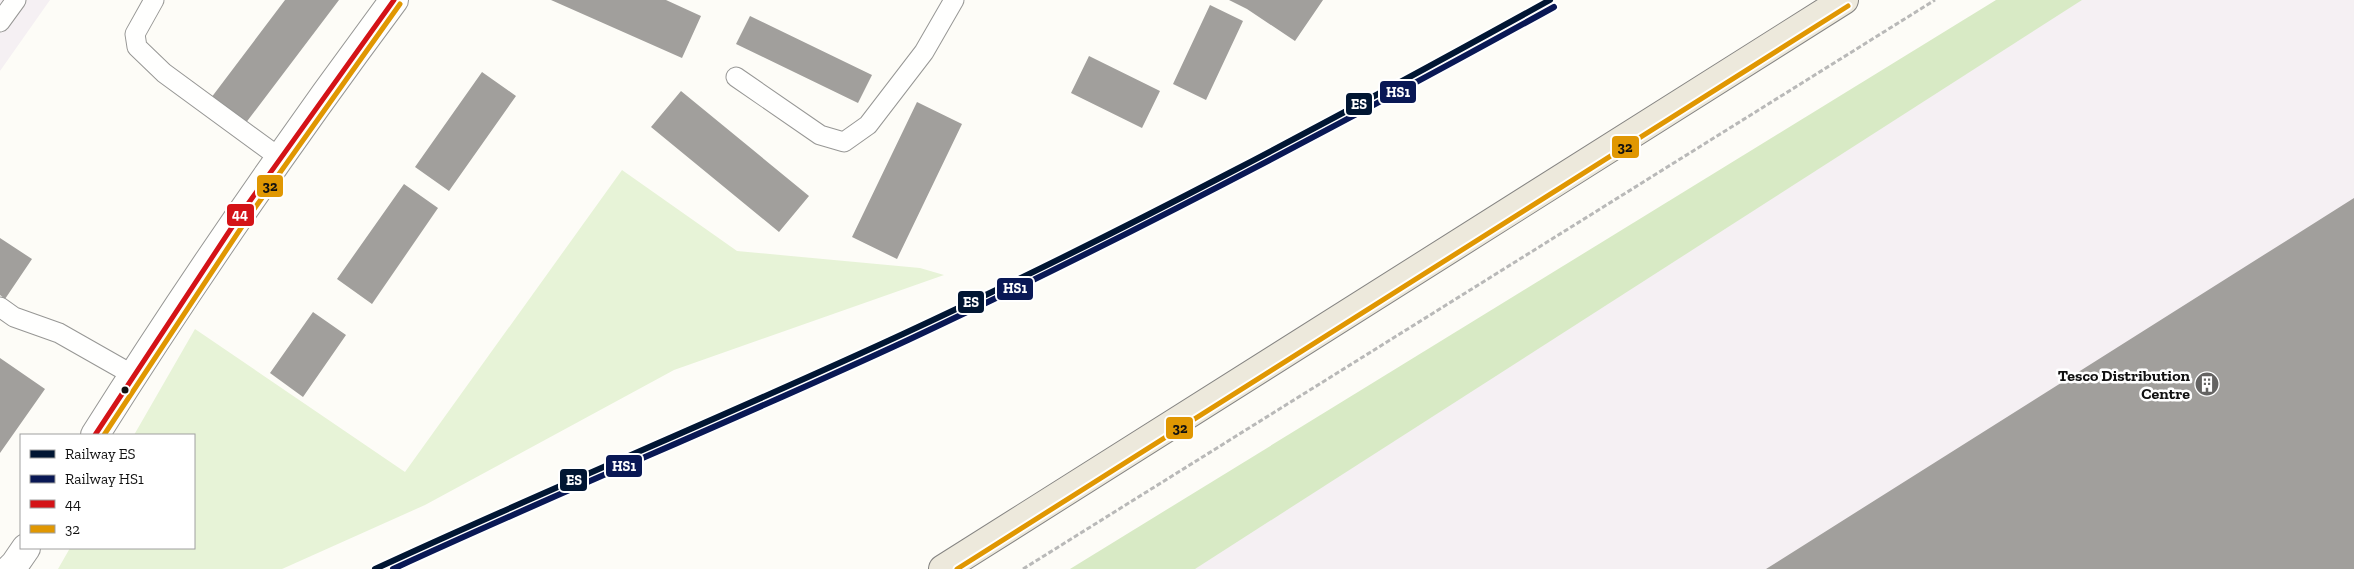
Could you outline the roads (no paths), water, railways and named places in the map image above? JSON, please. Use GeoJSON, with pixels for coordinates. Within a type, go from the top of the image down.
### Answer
{"type":"FeatureCollection","features":[{"type":"Feature","properties":{"kind":"main road"},"geometry":{"type":"LineString","coordinates":[[943,569],[1844,0]]}},
{"type":"Feature","properties":{"kind":"street"},"geometry":{"type":"LineString","coordinates":[[96,434],[215,250],[394,0]]}},
{"type":"Feature","properties":{"kind":"street"},"geometry":{"type":"LineString","coordinates":[[10,569],[16,564],[25,549]]}},
{"type":"Feature","properties":{"kind":"lane"},"geometry":{"type":"LineString","coordinates":[[0,22],[16,0]]}},
{"type":"Feature","properties":{"kind":"lane"},"geometry":{"type":"LineString","coordinates":[[154,0],[135,34],[137,47],[164,73],[280,158]]}},
{"type":"Feature","properties":{"kind":"lane"},"geometry":{"type":"LineString","coordinates":[[736,76],[820,135],[844,142],[868,125],[874,118],[924,52],[954,0]]}},
{"type":"Feature","properties":{"kind":"lane"},"geometry":{"type":"LineString","coordinates":[[0,307],[14,317],[59,333],[133,375]]}},
{"type":"Feature","properties":{"kind":"rail line","name":"ES"},"geometry":{"type":"LineString","coordinates":[[375,569],[837,364],[985,295],[1229,173],[1390,88],[1550,0]]}},
{"type":"Feature","properties":{"kind":"rail line","name":"HS1"},"geometry":{"type":"LineString","coordinates":[[393,569],[844,369],[990,301],[1234,179],[1554,7]]}},
{"type":"Feature","properties":{"kind":"place","name":"Tesco Distribution Centre"},"geometry":{"type":"Point","coordinates":[2207,384]}}]}
